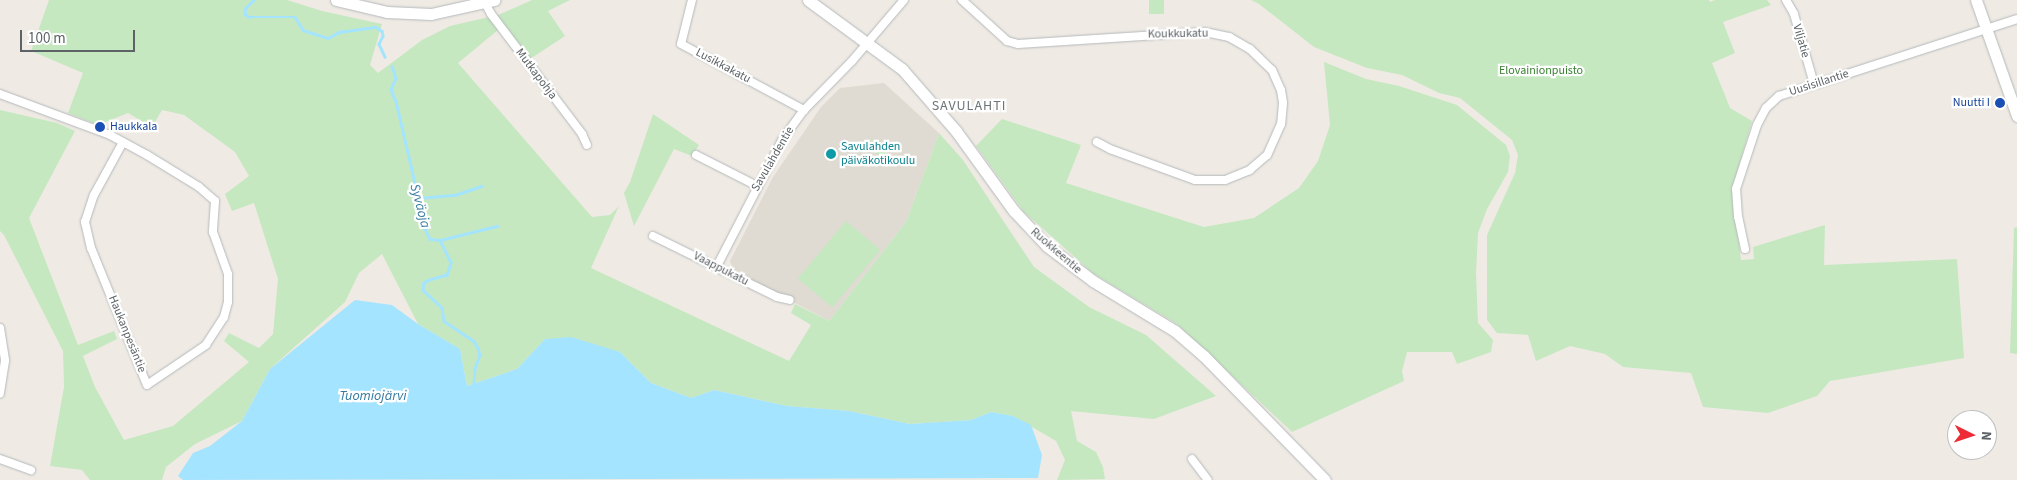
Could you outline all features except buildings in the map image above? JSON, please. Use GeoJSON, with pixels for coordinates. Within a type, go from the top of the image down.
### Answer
{"type":"FeatureCollection","features":[{"type":"Feature","properties":{"kind":"street"},"geometry":{"type":"LineString","coordinates":[[336,0],[386,12],[431,14],[490,2]]}},
{"type":"Feature","properties":{"kind":"street","name":"Lusikkakatu"},"geometry":{"type":"LineString","coordinates":[[692,0],[681,44],[804,110]]}},
{"type":"Feature","properties":{"kind":"street","name":"Ruokkeentie"},"geometry":{"type":"LineString","coordinates":[[808,0],[902,69],[974,154],[1014,210],[1046,246],[1070,266],[1150,314],[1197,350],[1234,385],[1325,480]]}},
{"type":"Feature","properties":{"kind":"street","name":"Savulahdentie"},"geometry":{"type":"LineString","coordinates":[[717,266],[782,140],[804,110],[904,0]]}},
{"type":"Feature","properties":{"kind":"street","name":"Koukkukatu"},"geometry":{"type":"LineString","coordinates":[[962,0],[1007,41],[1018,44],[1205,32],[1229,37],[1250,49],[1272,70],[1281,90],[1283,102],[1281,124],[1267,155],[1250,170],[1225,180],[1195,180],[1110,149],[1097,142]]}},
{"type":"Feature","properties":{"kind":"street","name":"Viljatie"},"geometry":{"type":"LineString","coordinates":[[1786,0],[1794,14],[1814,84]]}},
{"type":"Feature","properties":{"kind":"street"},"geometry":{"type":"LineString","coordinates":[[1976,0],[2017,116]]}},
{"type":"Feature","properties":{"kind":"street","name":"Mutkapohja"},"geometry":{"type":"LineString","coordinates":[[490,2],[490,14],[582,134],[587,145]]}},
{"type":"Feature","properties":{"kind":"street","name":"Uusisillantie"},"geometry":{"type":"LineString","coordinates":[[1745,249],[1739,224],[1736,189],[1756,125],[1766,108],[1780,96],[2017,19]]}},
{"type":"Feature","properties":{"kind":"street","name":"Haukanpesäntie"},"geometry":{"type":"LineString","coordinates":[[0,94],[61,115],[123,142],[199,186],[215,201],[213,232],[228,274],[228,302],[224,317],[206,345],[147,386],[91,248],[85,222],[88,210],[117,148],[123,142]]}},
{"type":"Feature","properties":{"kind":"street"},"geometry":{"type":"LineString","coordinates":[[696,155],[757,186]]}},
{"type":"Feature","properties":{"kind":"street","name":"Vaappukatu"},"geometry":{"type":"LineString","coordinates":[[653,236],[778,297],[790,300]]}},
{"type":"Feature","properties":{"kind":"street"},"geometry":{"type":"LineString","coordinates":[[0,328],[6,362],[0,394]]}},
{"type":"Feature","properties":{"kind":"street"},"geometry":{"type":"LineString","coordinates":[[1192,458],[1208,480]]}},
{"type":"Feature","properties":{"kind":"street"},"geometry":{"type":"LineString","coordinates":[[0,459],[30,470]]}},
{"type":"Feature","properties":{"kind":"shaded area"},"geometry":{"type":"Polygon","coordinates":[[[884,83],[939,133],[906,222],[829,321],[733,270],[730,261],[773,177],[821,107],[840,88],[884,83]]]}},
{"type":"Feature","properties":{"kind":"green space"},"geometry":{"type":"Polygon","coordinates":[[[49,0],[287,0],[322,11],[382,24],[370,65],[378,73],[422,40],[450,26],[489,17],[498,30],[458,63],[592,217],[610,215],[619,206],[591,268],[789,361],[811,325],[791,313],[795,304],[829,321],[906,222],[939,133],[963,160],[1034,267],[1089,307],[1146,335],[1216,396],[1154,419],[1071,411],[1077,441],[1096,452],[1103,467],[1105,479],[1057,480],[1065,460],[1056,441],[1013,416],[991,412],[971,420],[910,424],[849,411],[787,406],[714,390],[691,398],[651,383],[620,352],[545,339],[517,369],[467,386],[460,349],[418,324],[382,254],[359,273],[345,302],[270,369],[242,421],[195,444],[166,467],[162,480],[90,480],[82,470],[50,466],[64,387],[63,351],[4,235],[0,231],[0,110],[57,123],[75,131],[29,218],[78,345],[114,331],[117,339],[83,356],[95,387],[124,440],[173,426],[249,362],[224,341],[229,333],[259,348],[273,334],[278,279],[254,203],[232,211],[225,194],[249,176],[235,152],[184,115],[162,110],[152,127],[128,113],[98,125],[68,113],[83,73],[31,51],[49,0]]]}},
{"type":"Feature","properties":{"kind":"green space"},"geometry":{"type":"Polygon","coordinates":[[[532,0],[570,0],[548,11],[565,36],[530,59],[496,16],[532,0]]]}},
{"type":"Feature","properties":{"kind":"green space"},"geometry":{"type":"Polygon","coordinates":[[[1149,0],[1164,0],[1164,14],[1149,14],[1149,0]]]}},
{"type":"Feature","properties":{"kind":"green space","name":"Elovainionpuisto"},"geometry":{"type":"Polygon","coordinates":[[[1251,0],[1709,0],[1710,2],[1715,0],[1767,0],[1771,5],[1723,22],[1735,53],[1712,63],[1730,108],[1752,121],[1732,189],[1741,260],[1754,259],[1753,247],[1825,225],[1824,265],[1957,259],[1964,358],[1830,381],[1817,396],[1768,413],[1703,407],[1691,373],[1623,367],[1605,354],[1570,346],[1536,361],[1528,335],[1497,333],[1487,320],[1487,235],[1515,173],[1518,155],[1512,140],[1460,98],[1439,93],[1402,75],[1367,68],[1314,47],[1259,4],[1251,0]]]}},
{"type":"Feature","properties":{"kind":"green space"},"geometry":{"type":"Polygon","coordinates":[[[1324,62],[1366,79],[1399,86],[1457,105],[1506,145],[1510,156],[1508,172],[1487,209],[1478,233],[1476,273],[1478,323],[1493,340],[1491,352],[1457,364],[1452,352],[1407,352],[1402,371],[1404,381],[1292,432],[1177,324],[1094,274],[1024,212],[976,146],[1002,119],[1081,145],[1066,183],[1204,227],[1254,218],[1299,188],[1318,161],[1330,125],[1324,62]]]}},
{"type":"Feature","properties":{"kind":"green space"},"geometry":{"type":"Polygon","coordinates":[[[653,114],[699,145],[692,156],[674,149],[634,226],[624,193],[630,182],[653,114]]]}},
{"type":"Feature","properties":{"kind":"green space"},"geometry":{"type":"Polygon","coordinates":[[[872,139],[888,149],[883,158],[867,147],[872,139]]]}},
{"type":"Feature","properties":{"kind":"green space"},"geometry":{"type":"Polygon","coordinates":[[[846,221],[880,250],[832,307],[798,278],[846,221]]]}},
{"type":"Feature","properties":{"kind":"green space"},"geometry":{"type":"Polygon","coordinates":[[[2017,227],[2017,354],[2010,353],[2014,228],[2017,227]]]}},
{"type":"Feature","properties":{"kind":"water","name":"Tuomiojärvi"},"geometry":{"type":"Polygon","coordinates":[[[355,300],[392,305],[418,324],[460,349],[467,386],[517,369],[545,339],[571,337],[620,352],[651,383],[691,398],[714,390],[787,406],[849,411],[910,424],[971,420],[991,412],[1013,416],[1031,425],[1042,455],[1038,478],[183,480],[178,476],[193,453],[210,446],[242,421],[270,369],[355,300]]]}},
{"type":"Feature","properties":{"kind":"waterway","name":"Syväoja"},"geometry":{"type":"LineString","coordinates":[[254,0],[246,8],[245,14],[249,17],[295,17],[303,30],[328,38],[339,32],[376,27],[382,31],[383,36],[379,44],[385,57]]}},
{"type":"Feature","properties":{"kind":"waterway","name":"Syväoja"},"geometry":{"type":"LineString","coordinates":[[392,66],[396,78],[391,90],[396,101],[426,231],[430,239],[440,240],[451,263],[447,275],[424,283],[423,290],[442,308],[444,321],[474,341],[478,348],[480,355],[475,369],[474,384]]}},
{"type":"Feature","properties":{"kind":"waterway"},"geometry":{"type":"LineString","coordinates":[[419,198],[455,195],[481,186]]}},
{"type":"Feature","properties":{"kind":"waterway"},"geometry":{"type":"LineString","coordinates":[[440,240],[497,226]]}},
{"type":"Feature","properties":{"kind":"place","name":"Nuutti I"},"geometry":{"type":"Point","coordinates":[2000,103]}},
{"type":"Feature","properties":{"kind":"place","name":"Haukkala"},"geometry":{"type":"Point","coordinates":[100,127]}},
{"type":"Feature","properties":{"kind":"place","name":"Savulahden päiväkotikoulu"},"geometry":{"type":"Point","coordinates":[831,154]}},
{"type":"Feature","properties":{"kind":"district","name":"SAVULAHTI"},"geometry":{"type":"Point","coordinates":[969,106]}}]}
